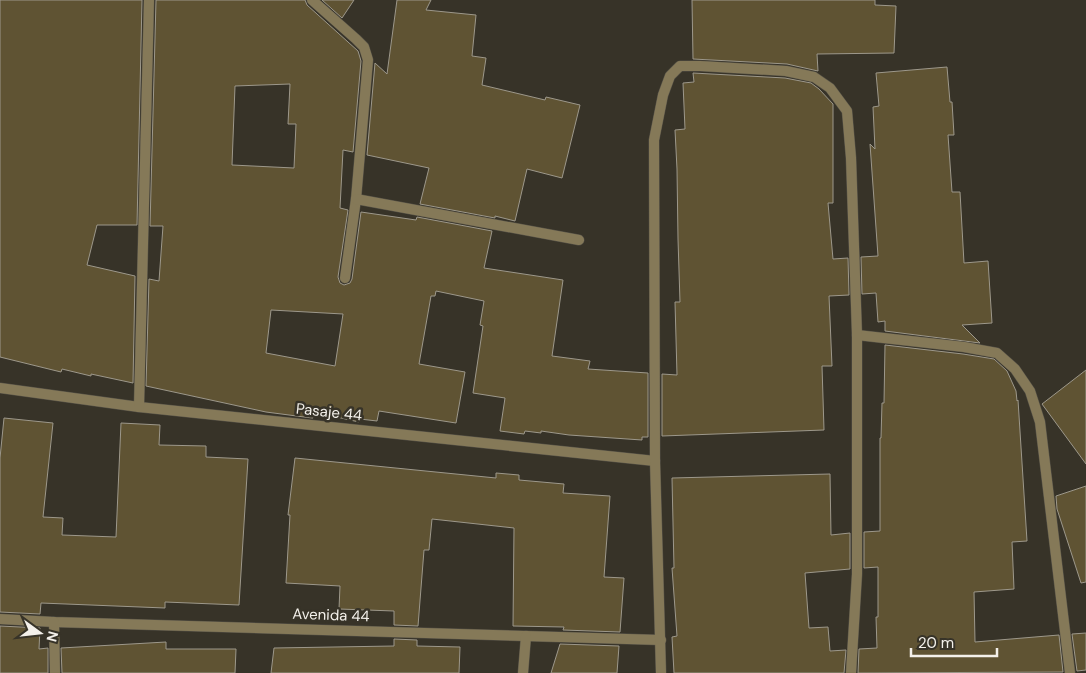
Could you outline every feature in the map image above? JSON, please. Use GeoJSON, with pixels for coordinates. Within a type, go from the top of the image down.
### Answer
{"type":"FeatureCollection","features":[{"type":"Feature","properties":{"kind":"street"},"geometry":{"type":"LineString","coordinates":[[139,407],[149,0]]}},
{"type":"Feature","properties":{"kind":"street"},"geometry":{"type":"LineString","coordinates":[[312,0],[364,47],[368,60],[356,199],[344,278]]}},
{"type":"Feature","properties":{"kind":"street"},"geometry":{"type":"LineString","coordinates":[[661,673],[655,461],[654,140],[662,95],[670,76],[680,66],[700,66],[786,71],[814,77],[830,88],[847,111],[851,158],[857,335],[857,574],[851,673]]}},
{"type":"Feature","properties":{"kind":"street"},"geometry":{"type":"LineString","coordinates":[[356,199],[580,240]]}},
{"type":"Feature","properties":{"kind":"street"},"geometry":{"type":"LineString","coordinates":[[857,335],[964,347],[997,353],[1015,369],[1030,391],[1040,422],[1070,673]]}},
{"type":"Feature","properties":{"kind":"street","name":"Pasaje 44"},"geometry":{"type":"LineString","coordinates":[[0,388],[139,407],[655,461]]}},
{"type":"Feature","properties":{"kind":"street","name":"Avenida 44"},"geometry":{"type":"LineString","coordinates":[[0,619],[661,640]]}},
{"type":"Feature","properties":{"kind":"street"},"geometry":{"type":"LineString","coordinates":[[54,622],[55,673]]}},
{"type":"Feature","properties":{"kind":"street"},"geometry":{"type":"LineString","coordinates":[[523,673],[526,636]]}},
{"type":"Feature","properties":{"kind":"building"},"geometry":{"type":"Polygon","coordinates":[[[0,0],[142,0],[137,225],[97,225],[87,265],[135,276],[133,383],[62,369],[61,372],[0,357],[0,0]]]}},
{"type":"Feature","properties":{"kind":"building"},"geometry":{"type":"Polygon","coordinates":[[[156,0],[305,0],[307,5],[358,51],[361,61],[353,152],[343,150],[340,208],[348,210],[338,277],[340,283],[344,285],[350,283],[352,279],[361,212],[416,220],[417,217],[492,231],[484,268],[563,280],[552,356],[590,361],[588,369],[648,373],[648,437],[642,437],[642,440],[541,431],[541,433],[525,431],[524,434],[500,431],[505,398],[473,393],[483,326],[480,325],[484,301],[436,291],[435,296],[431,296],[419,364],[465,372],[456,423],[379,411],[377,421],[360,419],[359,422],[314,412],[312,418],[266,412],[146,386],[149,279],[159,281],[163,226],[150,226],[156,0]],[[290,84],[235,86],[232,165],[294,168],[296,124],[288,124],[290,84]],[[271,310],[266,353],[335,366],[343,314],[271,310]]]}},
{"type":"Feature","properties":{"kind":"building"},"geometry":{"type":"Polygon","coordinates":[[[322,0],[354,0],[342,18],[322,0]]]}},
{"type":"Feature","properties":{"kind":"building"},"geometry":{"type":"Polygon","coordinates":[[[397,0],[431,0],[426,10],[476,15],[472,56],[486,58],[482,85],[545,100],[546,97],[580,105],[562,178],[527,169],[515,221],[420,204],[429,168],[367,155],[375,63],[387,74],[397,0]]]}},
{"type":"Feature","properties":{"kind":"building"},"geometry":{"type":"Polygon","coordinates":[[[692,0],[875,0],[875,5],[896,6],[894,53],[817,54],[818,71],[787,64],[693,59],[692,0]]]}},
{"type":"Feature","properties":{"kind":"building"},"geometry":{"type":"Polygon","coordinates":[[[947,67],[954,135],[948,135],[952,192],[960,192],[964,263],[988,261],[992,323],[962,325],[980,343],[885,331],[885,321],[878,322],[876,293],[862,294],[861,257],[878,256],[870,144],[875,149],[873,107],[879,106],[876,73],[947,67]]]}},
{"type":"Feature","properties":{"kind":"building"},"geometry":{"type":"Polygon","coordinates":[[[693,73],[785,78],[811,83],[833,104],[833,203],[828,203],[833,259],[848,258],[849,295],[829,296],[832,366],[822,366],[824,430],[662,436],[662,374],[677,375],[675,302],[680,302],[675,130],[685,129],[683,83],[694,82],[693,73]]]}},
{"type":"Feature","properties":{"kind":"building"},"geometry":{"type":"Polygon","coordinates":[[[885,345],[994,359],[1007,371],[1018,400],[1027,541],[1012,542],[1014,589],[974,592],[975,642],[1059,635],[1063,672],[858,673],[859,649],[877,648],[878,567],[864,568],[864,532],[880,531],[880,438],[882,403],[884,403],[885,345]]]}},
{"type":"Feature","properties":{"kind":"building"},"geometry":{"type":"Polygon","coordinates":[[[1086,370],[1086,464],[1042,404],[1086,370]]]}},
{"type":"Feature","properties":{"kind":"building"},"geometry":{"type":"Polygon","coordinates":[[[4,418],[53,423],[43,517],[63,518],[62,535],[116,537],[121,423],[160,425],[159,445],[206,446],[206,457],[248,459],[239,605],[165,602],[165,608],[41,603],[40,614],[0,612],[0,458],[4,418]]]}},
{"type":"Feature","properties":{"kind":"building"},"geometry":{"type":"Polygon","coordinates":[[[295,458],[496,478],[496,473],[519,475],[519,480],[564,484],[563,493],[610,496],[604,577],[624,578],[620,632],[563,630],[564,627],[513,626],[514,528],[432,519],[429,550],[424,550],[418,626],[394,625],[394,611],[339,609],[340,586],[286,583],[290,515],[288,515],[295,458]]]}},
{"type":"Feature","properties":{"kind":"building"},"geometry":{"type":"Polygon","coordinates":[[[830,474],[831,535],[850,533],[850,569],[805,573],[809,628],[828,627],[830,651],[846,650],[844,673],[674,673],[672,637],[677,636],[672,568],[674,568],[672,478],[830,474]]]}},
{"type":"Feature","properties":{"kind":"building"},"geometry":{"type":"Polygon","coordinates":[[[1086,486],[1086,582],[1081,583],[1057,509],[1056,496],[1086,486]]]}},
{"type":"Feature","properties":{"kind":"building"},"geometry":{"type":"Polygon","coordinates":[[[0,626],[40,628],[39,649],[48,648],[48,673],[0,673],[0,626]]]}},
{"type":"Feature","properties":{"kind":"building"},"geometry":{"type":"Polygon","coordinates":[[[1086,633],[1086,670],[1077,671],[1072,634],[1086,633]]]}},
{"type":"Feature","properties":{"kind":"building"},"geometry":{"type":"Polygon","coordinates":[[[394,639],[417,640],[417,646],[460,647],[459,673],[271,673],[274,648],[394,646],[394,639]]]}},
{"type":"Feature","properties":{"kind":"building"},"geometry":{"type":"Polygon","coordinates":[[[166,642],[166,649],[236,649],[235,673],[62,673],[61,648],[166,642]]]}},
{"type":"Feature","properties":{"kind":"building"},"geometry":{"type":"Polygon","coordinates":[[[560,644],[619,646],[617,673],[551,673],[560,644]]]}}]}
